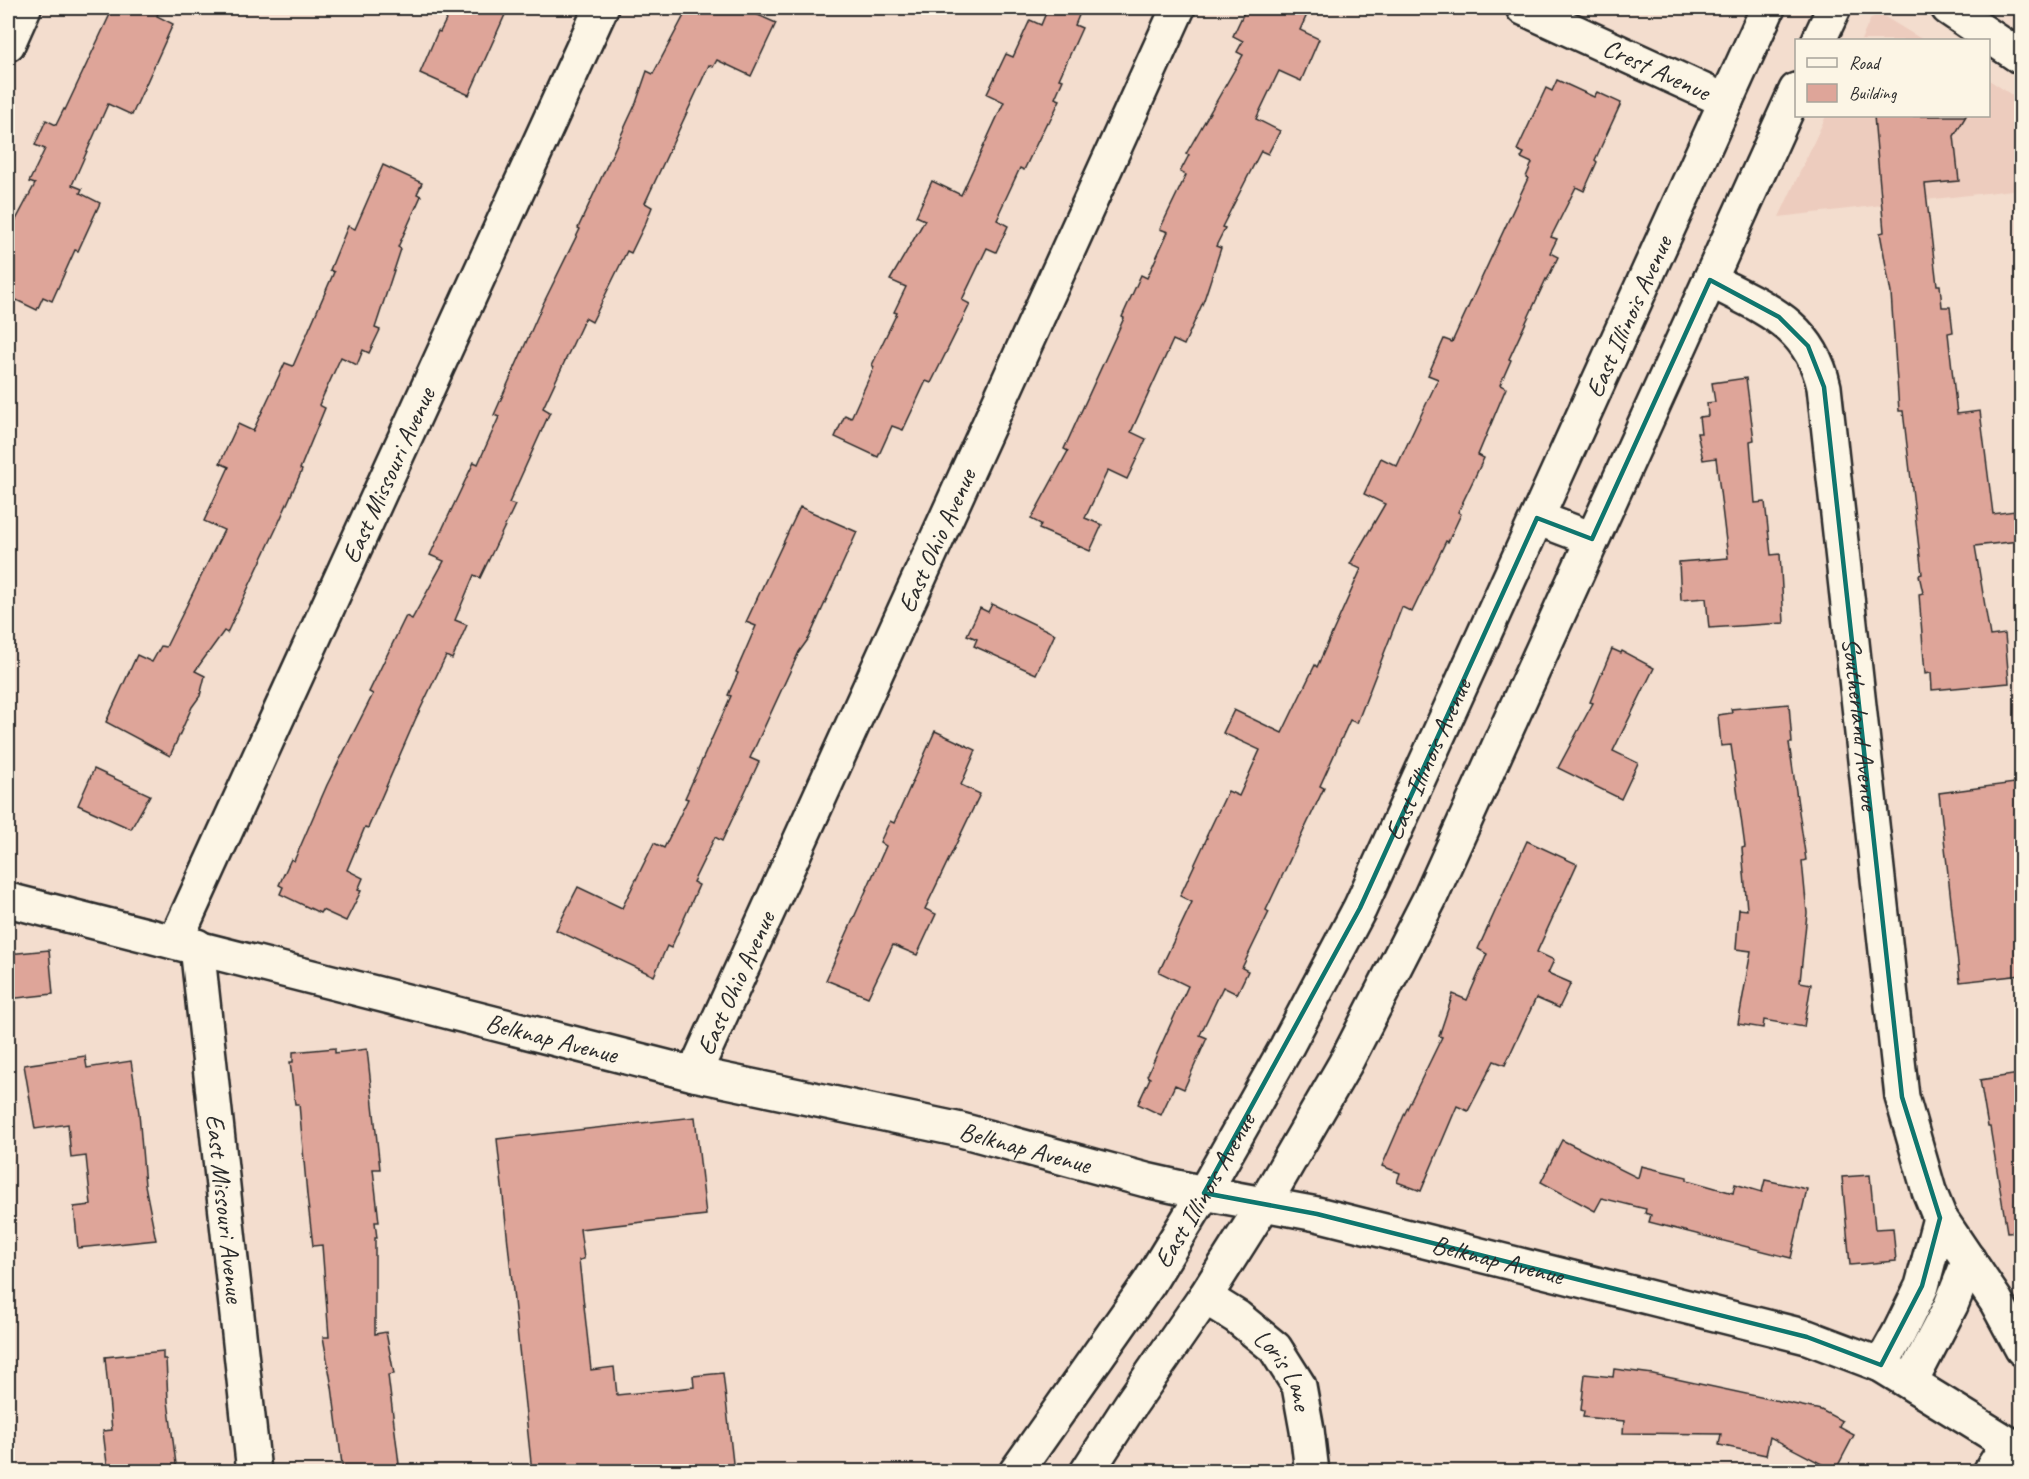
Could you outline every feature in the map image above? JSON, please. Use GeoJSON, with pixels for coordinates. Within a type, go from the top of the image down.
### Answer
{"type":"FeatureCollection","features":[{"type":"Feature","properties":{"kind":"street"},"geometry":{"type":"LineString","coordinates":[[8,44],[24,8]]}},
{"type":"Feature","properties":{"kind":"street","name":"East Missouri Avenue"},"geometry":{"type":"LineString","coordinates":[[254,1472],[186,944],[601,8]]}},
{"type":"Feature","properties":{"kind":"street","name":"East Ohio Avenue"},"geometry":{"type":"LineString","coordinates":[[694,1074],[1178,8]]}},
{"type":"Feature","properties":{"kind":"street","name":"Crest Avenue"},"geometry":{"type":"LineString","coordinates":[[1523,8],[1726,101]]}},
{"type":"Feature","properties":{"kind":"street","name":"East Illinois Avenue"},"geometry":{"type":"LineString","coordinates":[[1016,1472],[1149,1282],[1204,1193],[1287,1046],[1360,908],[1768,8]]}},
{"type":"Feature","properties":{"kind":"street"},"geometry":{"type":"LineString","coordinates":[[1819,39],[1834,8]]}},
{"type":"Feature","properties":{"kind":"street"},"geometry":{"type":"LineString","coordinates":[[1948,8],[2022,58]]}},
{"type":"Feature","properties":{"kind":"street"},"geometry":{"type":"LineString","coordinates":[[1087,1472],[1205,1297],[1264,1204],[1346,1064],[1430,898],[1795,94]]}},
{"type":"Feature","properties":{"kind":"street","name":"Southerland Avenue"},"geometry":{"type":"LineString","coordinates":[[1710,280],[1779,317],[1794,329],[1808,346],[1820,367],[1827,411],[1902,1097],[1929,1191],[1940,1218],[1995,1301],[2022,1349]]}},
{"type":"Feature","properties":{"kind":"street"},"geometry":{"type":"LineString","coordinates":[[1537,518],[1592,540]]}},
{"type":"Feature","properties":{"kind":"street","name":"Belknap Avenue"},"geometry":{"type":"LineString","coordinates":[[8,900],[694,1074],[961,1130],[1204,1193],[1317,1214],[1807,1337],[1881,1365],[2015,1448]]}},
{"type":"Feature","properties":{"kind":"street"},"geometry":{"type":"LineString","coordinates":[[1881,1365],[1922,1286],[1940,1218]]}},
{"type":"Feature","properties":{"kind":"street"},"geometry":{"type":"LineString","coordinates":[[1911,1382],[1951,1305],[1969,1260]]}},
{"type":"Feature","properties":{"kind":"street","name":"Loris Lane"},"geometry":{"type":"LineString","coordinates":[[1205,1297],[1237,1317],[1275,1348],[1299,1386],[1312,1472]]}},
{"type":"Feature","properties":{"kind":"street"},"geometry":{"type":"LineString","coordinates":[[1990,1472],[2015,1448]]}},
{"type":"Feature","properties":{"kind":"highlighted area"},"geometry":{"type":"Polygon","coordinates":[[[1710,280],[1779,317],[1808,346],[1824,387],[1902,1097],[1940,1218],[1922,1286],[1881,1365],[1807,1337],[1317,1214],[1204,1193],[1360,908],[1537,518],[1592,539],[1710,280]]]}},
{"type":"Feature","properties":{"kind":"shaded area"},"geometry":{"type":"Polygon","coordinates":[[[1880,14],[1921,39],[1861,39],[1871,18],[1880,14]]]}},
{"type":"Feature","properties":{"kind":"shaded area"},"geometry":{"type":"Polygon","coordinates":[[[1990,81],[2021,101],[2021,189],[1779,217],[1826,117],[1990,117],[1990,81]]]}},
{"type":"Feature","properties":{"kind":"building"},"geometry":{"type":"Polygon","coordinates":[[[113,8],[160,8],[157,16],[173,24],[132,115],[108,104],[72,185],[82,189],[80,193],[100,203],[52,301],[43,297],[37,310],[8,296],[8,235],[35,184],[29,182],[45,149],[35,145],[46,120],[56,125],[65,110],[113,8]]]}},
{"type":"Feature","properties":{"kind":"building"},"geometry":{"type":"Polygon","coordinates":[[[452,8],[508,8],[469,95],[420,73],[438,31],[440,32],[452,8]]]}},
{"type":"Feature","properties":{"kind":"building"},"geometry":{"type":"Polygon","coordinates":[[[688,8],[742,8],[776,23],[751,76],[717,60],[713,67],[709,65],[645,203],[652,207],[631,253],[627,251],[592,322],[585,318],[543,408],[550,412],[509,503],[515,505],[480,578],[474,575],[455,620],[467,625],[452,659],[446,656],[368,828],[365,827],[347,870],[363,878],[358,890],[361,891],[346,921],[322,910],[320,913],[280,894],[283,887],[279,885],[291,859],[294,861],[327,785],[373,694],[369,692],[406,616],[412,619],[444,561],[430,555],[474,462],[478,464],[499,417],[494,415],[543,304],[580,229],[578,228],[636,103],[647,71],[653,74],[688,8]]]}},
{"type":"Feature","properties":{"kind":"building"},"geometry":{"type":"Polygon","coordinates":[[[1048,8],[1082,8],[1075,25],[1082,28],[1059,79],[1063,80],[1055,98],[1060,100],[1024,170],[1020,168],[999,213],[997,220],[1008,226],[996,252],[987,248],[962,300],[970,304],[931,383],[926,381],[903,430],[892,426],[878,457],[835,437],[845,415],[851,418],[874,367],[872,365],[897,313],[894,312],[906,287],[890,280],[925,220],[916,216],[932,181],[961,195],[1004,102],[987,94],[1006,54],[1013,57],[1030,20],[1041,25],[1048,8]]]}},
{"type":"Feature","properties":{"kind":"building"},"geometry":{"type":"Polygon","coordinates":[[[1246,8],[1310,8],[1300,30],[1319,39],[1301,81],[1279,71],[1256,119],[1280,131],[1268,154],[1261,151],[1222,227],[1225,228],[1216,246],[1221,248],[1204,300],[1184,345],[1173,340],[1131,432],[1146,439],[1127,479],[1108,470],[1085,518],[1102,525],[1090,551],[1039,529],[1041,524],[1031,519],[1068,451],[1064,449],[1124,318],[1122,317],[1141,275],[1147,278],[1168,232],[1160,229],[1186,175],[1180,172],[1189,155],[1186,154],[1243,55],[1237,52],[1243,41],[1233,36],[1246,8]]]}},
{"type":"Feature","properties":{"kind":"building"},"geometry":{"type":"Polygon","coordinates":[[[1557,80],[1594,97],[1597,92],[1621,103],[1595,160],[1597,162],[1584,191],[1576,187],[1551,237],[1557,239],[1550,253],[1558,257],[1509,359],[1511,360],[1500,385],[1506,388],[1478,455],[1484,458],[1458,512],[1461,514],[1412,612],[1402,607],[1357,723],[1350,720],[1320,786],[1324,788],[1266,910],[1269,912],[1242,968],[1248,971],[1237,994],[1223,987],[1200,1035],[1207,1038],[1184,1089],[1175,1085],[1161,1115],[1138,1104],[1150,1078],[1147,1076],[1188,986],[1159,972],[1192,902],[1180,896],[1206,837],[1228,791],[1239,796],[1260,750],[1223,733],[1234,710],[1282,733],[1315,665],[1317,667],[1361,569],[1350,564],[1385,504],[1364,494],[1381,458],[1397,466],[1438,379],[1428,375],[1444,339],[1452,342],[1528,178],[1526,177],[1532,163],[1521,158],[1524,153],[1517,150],[1546,88],[1552,91],[1557,80]]]}},
{"type":"Feature","properties":{"kind":"building"},"geometry":{"type":"Polygon","coordinates":[[[1874,117],[1965,117],[1954,136],[1959,181],[1925,184],[1937,285],[1940,285],[1942,307],[1950,307],[1953,332],[1948,333],[1957,414],[1980,411],[1993,514],[2015,511],[2019,541],[1975,546],[1990,636],[2005,634],[2009,683],[1932,690],[1931,673],[1925,674],[1919,594],[1923,593],[1919,575],[1922,574],[1903,411],[1899,411],[1891,293],[1880,233],[1884,232],[1874,117]]]}},
{"type":"Feature","properties":{"kind":"building"},"geometry":{"type":"Polygon","coordinates":[[[383,165],[422,183],[417,194],[421,196],[398,247],[401,249],[375,328],[380,330],[369,353],[363,350],[357,365],[341,357],[319,405],[325,408],[300,469],[302,470],[276,529],[227,633],[224,631],[195,671],[205,676],[200,696],[192,707],[170,756],[106,722],[137,655],[152,662],[161,646],[166,647],[224,530],[204,521],[229,467],[220,463],[238,424],[253,431],[285,363],[293,366],[334,272],[330,270],[348,226],[355,229],[383,165]]]}},
{"type":"Feature","properties":{"kind":"building"},"geometry":{"type":"Polygon","coordinates":[[[1746,378],[1754,440],[1750,441],[1755,503],[1765,502],[1771,555],[1780,554],[1784,623],[1709,628],[1706,598],[1681,600],[1679,562],[1728,558],[1716,458],[1703,460],[1697,433],[1701,433],[1699,417],[1708,416],[1707,403],[1715,402],[1712,383],[1746,378]]]}},
{"type":"Feature","properties":{"kind":"building"},"geometry":{"type":"Polygon","coordinates":[[[800,507],[857,532],[809,638],[799,652],[750,758],[759,762],[722,841],[715,837],[693,882],[699,885],[671,948],[667,946],[654,976],[556,930],[578,887],[622,908],[654,843],[664,848],[688,799],[685,798],[731,696],[728,695],[738,673],[736,672],[756,626],[746,622],[800,507]]]}},
{"type":"Feature","properties":{"kind":"building"},"geometry":{"type":"Polygon","coordinates":[[[992,604],[1055,634],[1036,674],[974,646],[977,639],[967,635],[980,608],[988,612],[992,604]]]}},
{"type":"Feature","properties":{"kind":"building"},"geometry":{"type":"Polygon","coordinates":[[[1612,649],[1621,653],[1622,651],[1654,668],[1613,751],[1638,763],[1621,799],[1558,768],[1593,703],[1590,702],[1612,649]]]}},
{"type":"Feature","properties":{"kind":"building"},"geometry":{"type":"Polygon","coordinates":[[[1789,704],[1792,743],[1789,743],[1806,860],[1802,861],[1807,913],[1800,982],[1811,984],[1804,1027],[1764,1020],[1763,1028],[1738,1024],[1751,951],[1736,949],[1739,909],[1747,910],[1742,848],[1745,847],[1731,745],[1721,746],[1718,715],[1732,713],[1731,709],[1789,704]]]}},
{"type":"Feature","properties":{"kind":"building"},"geometry":{"type":"Polygon","coordinates":[[[935,731],[976,750],[961,785],[980,794],[925,909],[936,914],[917,955],[893,945],[868,997],[826,980],[886,846],[880,842],[890,821],[894,823],[935,731]]]}},
{"type":"Feature","properties":{"kind":"building"},"geometry":{"type":"Polygon","coordinates":[[[94,769],[150,795],[131,829],[78,805],[94,769]]]}},
{"type":"Feature","properties":{"kind":"building"},"geometry":{"type":"Polygon","coordinates":[[[2022,782],[2022,892],[2016,893],[2022,940],[2022,975],[1960,982],[1939,793],[2022,782]]]}},
{"type":"Feature","properties":{"kind":"building"},"geometry":{"type":"Polygon","coordinates":[[[1527,841],[1577,864],[1537,952],[1554,960],[1548,973],[1571,983],[1559,1008],[1536,998],[1505,1065],[1494,1061],[1468,1111],[1457,1106],[1421,1191],[1397,1182],[1400,1173],[1382,1166],[1442,1037],[1439,1036],[1453,994],[1467,1000],[1487,954],[1478,949],[1527,841]]]}},
{"type":"Feature","properties":{"kind":"building"},"geometry":{"type":"Polygon","coordinates":[[[49,950],[53,994],[8,999],[8,954],[49,950]]]}},
{"type":"Feature","properties":{"kind":"building"},"geometry":{"type":"Polygon","coordinates":[[[335,1048],[335,1053],[367,1049],[380,1169],[373,1169],[379,1222],[375,1222],[377,1238],[375,1238],[375,1334],[386,1332],[394,1374],[388,1375],[400,1472],[343,1472],[323,1337],[329,1337],[322,1245],[313,1246],[299,1104],[295,1104],[290,1062],[293,1062],[293,1052],[335,1048]]]}},
{"type":"Feature","properties":{"kind":"building"},"geometry":{"type":"Polygon","coordinates":[[[85,1056],[87,1068],[131,1061],[139,1113],[145,1185],[156,1240],[78,1248],[74,1207],[91,1205],[86,1156],[71,1158],[68,1124],[35,1129],[24,1065],[85,1056]]]}},
{"type":"Feature","properties":{"kind":"building"},"geometry":{"type":"Polygon","coordinates":[[[2019,1074],[2022,1091],[2022,1231],[2007,1232],[1980,1080],[2019,1074]]]}},
{"type":"Feature","properties":{"kind":"building"},"geometry":{"type":"Polygon","coordinates":[[[695,1117],[706,1215],[580,1229],[584,1259],[579,1260],[591,1370],[614,1367],[617,1395],[694,1387],[693,1376],[723,1373],[734,1472],[703,1472],[702,1466],[652,1472],[532,1472],[497,1139],[695,1117]]]}},
{"type":"Feature","properties":{"kind":"building"},"geometry":{"type":"Polygon","coordinates":[[[1562,1140],[1638,1178],[1641,1166],[1687,1177],[1687,1180],[1733,1193],[1735,1184],[1762,1192],[1765,1180],[1807,1189],[1791,1258],[1649,1222],[1651,1215],[1645,1213],[1646,1209],[1602,1198],[1595,1211],[1541,1182],[1562,1140]]]}},
{"type":"Feature","properties":{"kind":"building"},"geometry":{"type":"Polygon","coordinates":[[[1870,1175],[1875,1229],[1893,1228],[1896,1261],[1850,1265],[1842,1177],[1870,1175]]]}},
{"type":"Feature","properties":{"kind":"building"},"geometry":{"type":"Polygon","coordinates":[[[163,1351],[163,1359],[166,1359],[168,1401],[177,1472],[108,1472],[103,1431],[112,1430],[105,1357],[163,1351]]]}},
{"type":"Feature","properties":{"kind":"building"},"geometry":{"type":"Polygon","coordinates":[[[1614,1369],[1653,1374],[1821,1410],[1842,1421],[1839,1427],[1854,1435],[1835,1471],[1770,1437],[1766,1455],[1719,1445],[1721,1434],[1623,1433],[1624,1421],[1583,1417],[1584,1411],[1581,1410],[1585,1374],[1613,1377],[1614,1369]]]}}]}
